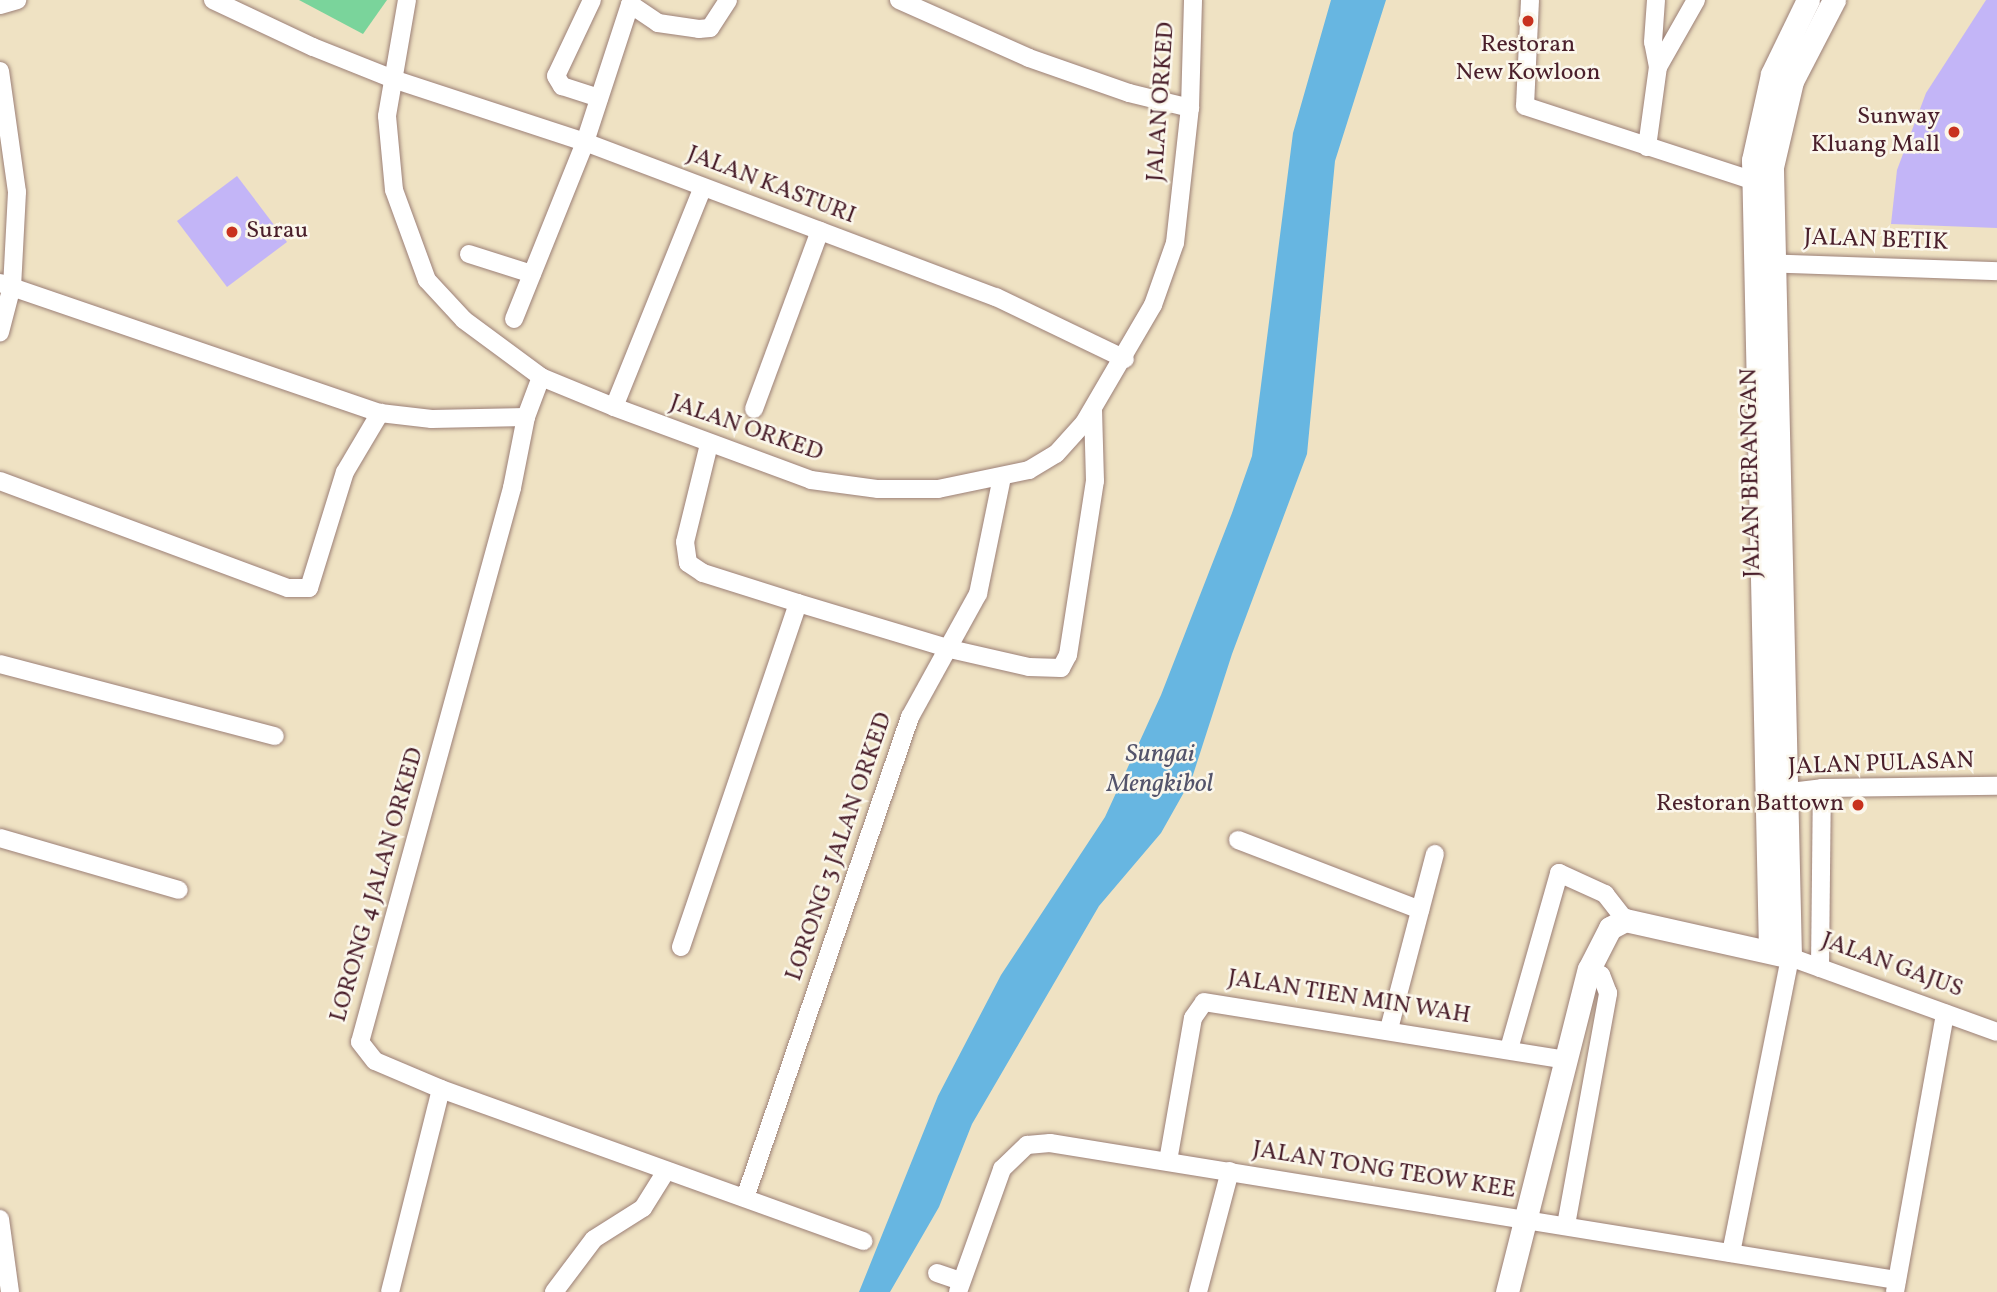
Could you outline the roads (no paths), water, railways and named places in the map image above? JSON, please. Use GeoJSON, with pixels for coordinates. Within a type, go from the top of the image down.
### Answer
{"type":"FeatureCollection","features":[{"type":"Feature","properties":{"kind":"street"},"geometry":{"type":"LineString","coordinates":[[0,5],[17,0]]}},
{"type":"Feature","properties":{"kind":"street","name":"JALAN KASTURI"},"geometry":{"type":"LineString","coordinates":[[213,0],[313,47],[393,79],[585,142],[996,297],[1125,359]]}},
{"type":"Feature","properties":{"kind":"street","name":"JALAN ORKED"},"geometry":{"type":"LineString","coordinates":[[407,0],[387,116],[394,190],[427,280],[464,320],[541,377],[614,407],[811,480],[878,489],[938,489],[1029,470],[1056,454],[1093,410],[1125,359],[1153,305],[1175,243],[1190,108],[1193,0]]}},
{"type":"Feature","properties":{"kind":"street"},"geometry":{"type":"LineString","coordinates":[[592,0],[556,76],[562,86],[599,98]]}},
{"type":"Feature","properties":{"kind":"street"},"geometry":{"type":"LineString","coordinates":[[514,319],[585,142],[627,2],[658,23],[699,29],[710,28],[728,0]]}},
{"type":"Feature","properties":{"kind":"street"},"geometry":{"type":"LineString","coordinates":[[899,0],[918,5],[1029,58],[1129,93],[1190,108]]}},
{"type":"Feature","properties":{"kind":"street"},"geometry":{"type":"LineString","coordinates":[[1530,0],[1525,106],[1763,184]]}},
{"type":"Feature","properties":{"kind":"street"},"geometry":{"type":"LineString","coordinates":[[1647,147],[1658,67],[1653,42],[1656,0]]}},
{"type":"Feature","properties":{"kind":"street"},"geometry":{"type":"LineString","coordinates":[[1658,67],[1696,0]]}},
{"type":"Feature","properties":{"kind":"street","name":"JALAN BERANGAN"},"geometry":{"type":"LineString","coordinates":[[1763,184],[1753,160],[1772,74],[1808,0]]}},
{"type":"Feature","properties":{"kind":"street","name":"JALAN BERANGAN"},"geometry":{"type":"LineString","coordinates":[[1780,954],[1763,184],[1791,80],[1834,0]]}},
{"type":"Feature","properties":{"kind":"street"},"geometry":{"type":"LineString","coordinates":[[0,71],[17,192],[0,332]]}},
{"type":"Feature","properties":{"kind":"street"},"geometry":{"type":"LineString","coordinates":[[614,407],[703,187]]}},
{"type":"Feature","properties":{"kind":"street"},"geometry":{"type":"LineString","coordinates":[[754,409],[820,231]]}},
{"type":"Feature","properties":{"kind":"street"},"geometry":{"type":"LineString","coordinates":[[469,254],[532,274]]}},
{"type":"Feature","properties":{"kind":"street","name":"JALAN BETIK"},"geometry":{"type":"LineString","coordinates":[[1763,263],[1997,271]]}},
{"type":"Feature","properties":{"kind":"street"},"geometry":{"type":"LineString","coordinates":[[6,285],[380,412],[432,419],[526,417]]}},
{"type":"Feature","properties":{"kind":"street","name":"LORONG 4 JALAN ORKED"},"geometry":{"type":"LineString","coordinates":[[541,377],[526,417],[411,860],[360,1030],[364,1052],[375,1061],[440,1089],[863,1241]]}},
{"type":"Feature","properties":{"kind":"street"},"geometry":{"type":"LineString","coordinates":[[709,444],[685,542],[688,563],[703,573],[950,649],[1053,670],[1061,668],[1068,655],[1094,481],[1093,410]]}},
{"type":"Feature","properties":{"kind":"street"},"geometry":{"type":"LineString","coordinates":[[0,481],[288,588],[309,588],[345,472],[380,412]]}},
{"type":"Feature","properties":{"kind":"street","name":"LORONG 3 JALAN ORKED"},"geometry":{"type":"LineString","coordinates":[[744,1198],[910,717],[950,649],[978,594],[1002,477]]}},
{"type":"Feature","properties":{"kind":"street"},"geometry":{"type":"LineString","coordinates":[[681,947],[798,603]]}},
{"type":"Feature","properties":{"kind":"street"},"geometry":{"type":"LineString","coordinates":[[0,664],[275,736]]}},
{"type":"Feature","properties":{"kind":"street","name":"JALAN PULASAN"},"geometry":{"type":"LineString","coordinates":[[1776,794],[1822,788],[1997,786]]}},
{"type":"Feature","properties":{"kind":"street"},"geometry":{"type":"LineString","coordinates":[[1820,968],[1822,788]]}},
{"type":"Feature","properties":{"kind":"street"},"geometry":{"type":"LineString","coordinates":[[0,838],[179,890]]}},
{"type":"Feature","properties":{"kind":"street"},"geometry":{"type":"LineString","coordinates":[[1238,840],[1420,911]]}},
{"type":"Feature","properties":{"kind":"street"},"geometry":{"type":"LineString","coordinates":[[1389,1029],[1434,854]]}},
{"type":"Feature","properties":{"kind":"street"},"geometry":{"type":"LineString","coordinates":[[1509,1049],[1559,873],[1605,894],[1625,920],[1780,954],[1731,1253]]}},
{"type":"Feature","properties":{"kind":"street"},"geometry":{"type":"LineString","coordinates":[[1507,1292],[1589,969],[1601,938],[1625,920]]}},
{"type":"Feature","properties":{"kind":"street","name":"JALAN GAJUS"},"geometry":{"type":"LineString","coordinates":[[1780,954],[1997,1032]]}},
{"type":"Feature","properties":{"kind":"street"},"geometry":{"type":"LineString","coordinates":[[1566,1225],[1608,993],[1601,975],[1589,969]]}},
{"type":"Feature","properties":{"kind":"street","name":"JALAN TIEN MIN WAH"},"geometry":{"type":"LineString","coordinates":[[1168,1161],[1193,1018],[1204,1002],[1389,1029],[1566,1060]]}},
{"type":"Feature","properties":{"kind":"street"},"geometry":{"type":"LineString","coordinates":[[1896,1286],[1945,1013]]}},
{"type":"Feature","properties":{"kind":"street"},"geometry":{"type":"LineString","coordinates":[[390,1292],[440,1089]]}},
{"type":"Feature","properties":{"kind":"street","name":"JALAN TONG TEOW KEE"},"geometry":{"type":"LineString","coordinates":[[959,1287],[1002,1169],[1027,1145],[1050,1143],[1566,1225],[1731,1253],[1896,1286]]}},
{"type":"Feature","properties":{"kind":"street"},"geometry":{"type":"LineString","coordinates":[[554,1292],[594,1239],[643,1208],[666,1171]]}},
{"type":"Feature","properties":{"kind":"street"},"geometry":{"type":"LineString","coordinates":[[1199,1292],[1230,1171]]}},
{"type":"Feature","properties":{"kind":"street"},"geometry":{"type":"LineString","coordinates":[[0,1219],[10,1292]]}},
{"type":"Feature","properties":{"kind":"street"},"geometry":{"type":"LineString","coordinates":[[937,1273],[959,1287]]}},
{"type":"Feature","properties":{"kind":"water","name":"Sungai Mengkibol"},"geometry":{"type":"Polygon","coordinates":[[[1331,0],[1386,0],[1335,161],[1307,454],[1232,654],[1192,778],[1161,833],[1099,906],[972,1124],[939,1207],[890,1292],[859,1292],[938,1096],[1001,975],[1105,817],[1161,695],[1232,513],[1252,456],[1293,133],[1331,0]]]}},
{"type":"Feature","properties":{"kind":"place","name":"Restoran New Kowloon"},"geometry":{"type":"Point","coordinates":[1528,21]}},
{"type":"Feature","properties":{"kind":"place","name":"Sunway Kluang Mall"},"geometry":{"type":"Point","coordinates":[1954,132]}},
{"type":"Feature","properties":{"kind":"place","name":"Surau"},"geometry":{"type":"Point","coordinates":[232,232]}},
{"type":"Feature","properties":{"kind":"place","name":"Restoran Battown"},"geometry":{"type":"Point","coordinates":[1858,805]}}]}
